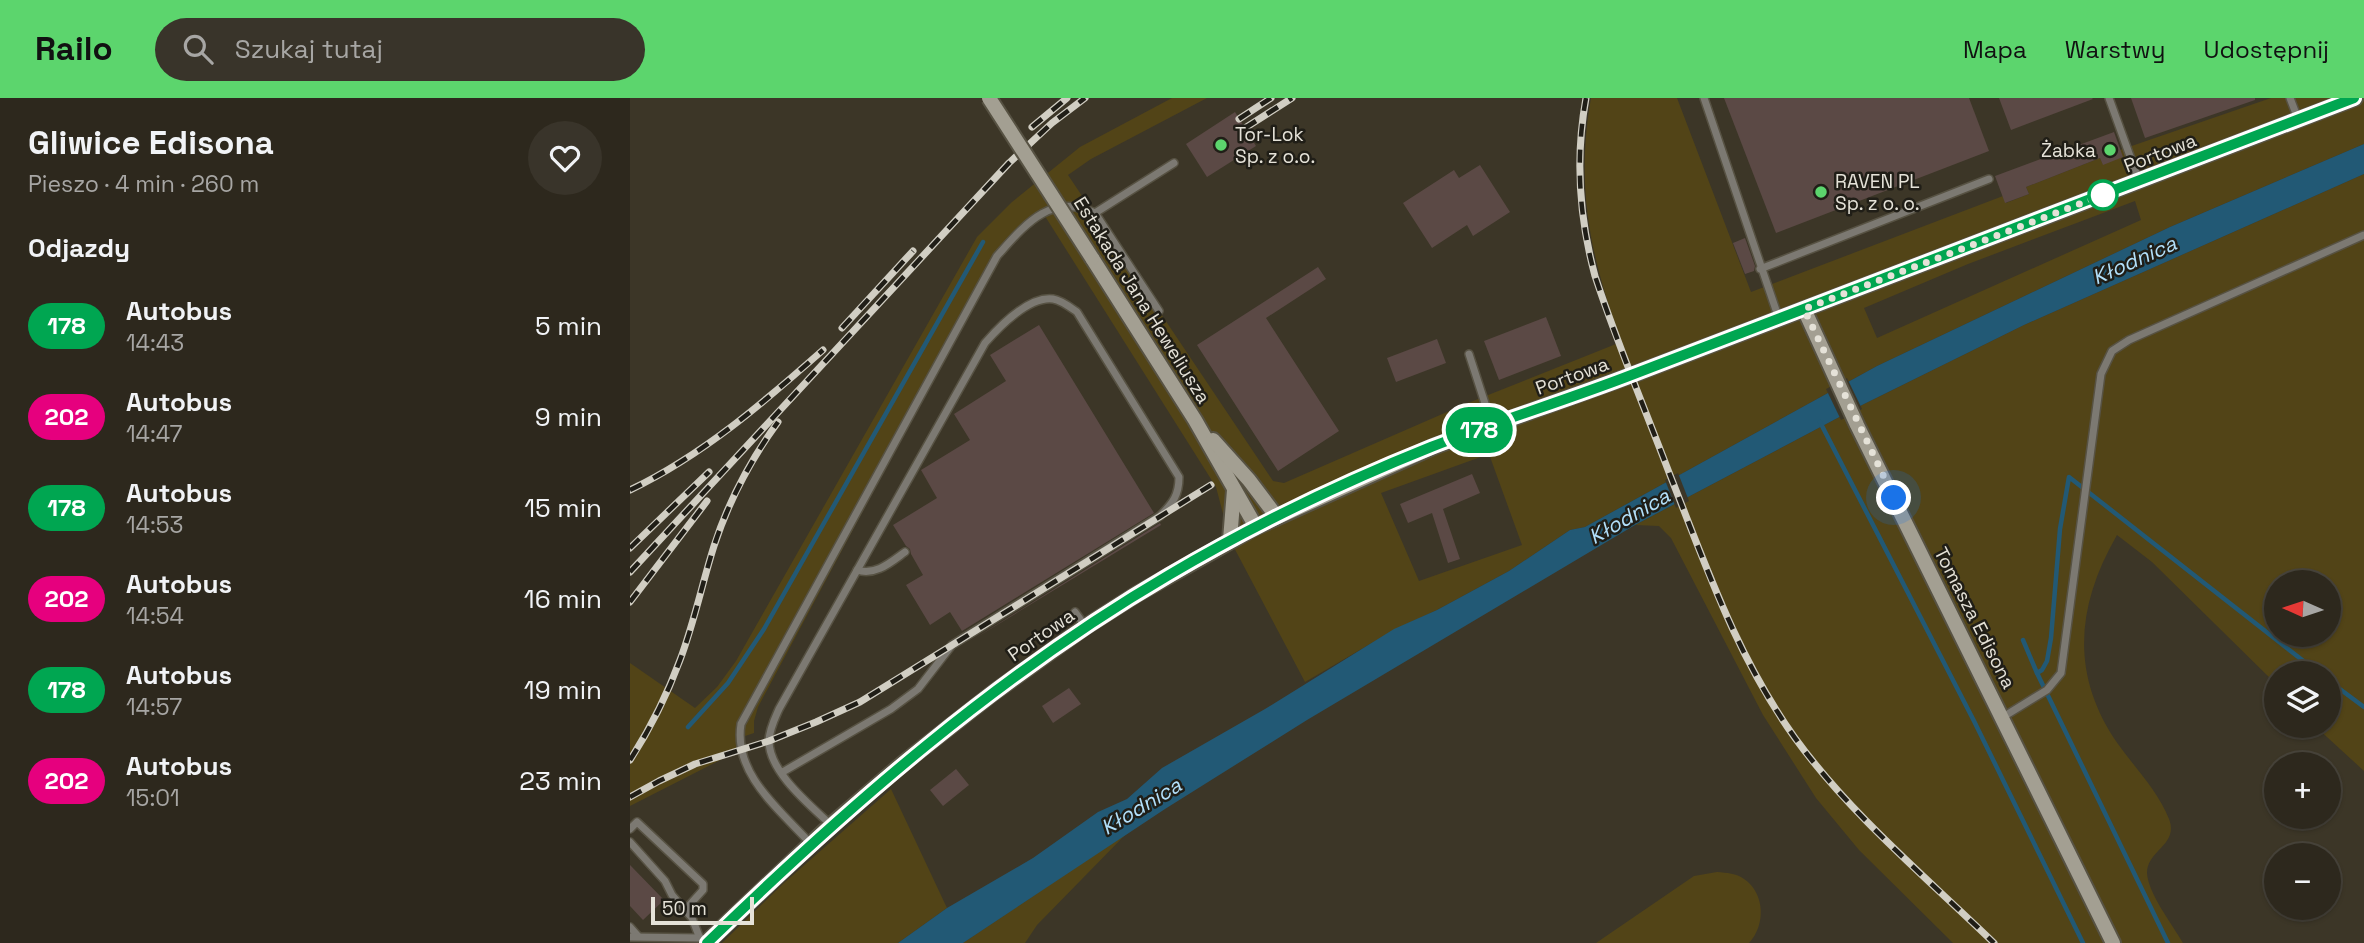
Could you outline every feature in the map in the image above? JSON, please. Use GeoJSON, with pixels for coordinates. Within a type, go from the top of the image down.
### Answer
{"type":"FeatureCollection","features":[{"type":"Feature","properties":{"kind":"street","name":"Estakada Jana Heweliusza"},"geometry":{"type":"LineString","coordinates":[[989,98],[1195,420],[1256,527]]}},
{"type":"Feature","properties":{"kind":"street","name":"Portowa"},"geometry":{"type":"LineString","coordinates":[[704,941],[831,825],[982,701],[1085,627],[1230,540],[1406,457],[1632,375],[2355,98]]}},
{"type":"Feature","properties":{"kind":"street","name":"Tomasza Edisona"},"geometry":{"type":"LineString","coordinates":[[1804,309],[1857,425],[2113,943]]}},
{"type":"Feature","properties":{"kind":"street"},"geometry":{"type":"LineString","coordinates":[[1195,420],[1249,480],[1277,517]]}},
{"type":"Feature","properties":{"kind":"street"},"geometry":{"type":"LineString","coordinates":[[1230,540],[1234,490]]}},
{"type":"Feature","properties":{"kind":"lane"},"geometry":{"type":"LineString","coordinates":[[1704,98],[1760,269],[1779,318]]}},
{"type":"Feature","properties":{"kind":"lane"},"geometry":{"type":"LineString","coordinates":[[2109,98],[2140,181]]}},
{"type":"Feature","properties":{"kind":"lane"},"geometry":{"type":"LineString","coordinates":[[2290,98],[2298,120]]}},
{"type":"Feature","properties":{"kind":"lane"},"geometry":{"type":"LineString","coordinates":[[1095,213],[1174,163]]}},
{"type":"Feature","properties":{"kind":"lane"},"geometry":{"type":"LineString","coordinates":[[1760,269],[1989,179]]}},
{"type":"Feature","properties":{"kind":"lane"},"geometry":{"type":"LineString","coordinates":[[811,844],[760,789],[748,769],[740,750],[741,724],[997,256],[1025,224],[1038,214],[1064,206],[1086,209],[1095,213],[1159,311]]}},
{"type":"Feature","properties":{"kind":"lane"},"geometry":{"type":"LineString","coordinates":[[2003,717],[2044,692],[2061,673],[2101,374],[2112,351],[2129,340],[2364,235]]}},
{"type":"Feature","properties":{"kind":"lane"},"geometry":{"type":"LineString","coordinates":[[780,773],[891,709],[918,690],[952,645],[1160,516],[1174,503],[1179,490],[1179,477],[1077,312],[1054,298],[1036,301],[1000,326],[985,344],[779,709],[769,741],[772,758],[780,773],[831,825]]}},
{"type":"Feature","properties":{"kind":"lane"},"geometry":{"type":"LineString","coordinates":[[1469,354],[1492,425]]}},
{"type":"Feature","properties":{"kind":"lane"},"geometry":{"type":"LineString","coordinates":[[858,570],[876,570],[905,552]]}},
{"type":"Feature","properties":{"kind":"lane"},"geometry":{"type":"LineString","coordinates":[[1075,612],[1085,627]]}},
{"type":"Feature","properties":{"kind":"lane"},"geometry":{"type":"LineString","coordinates":[[630,829],[637,822],[703,884],[703,890],[685,910]]}},
{"type":"Feature","properties":{"kind":"lane"},"geometry":{"type":"LineString","coordinates":[[630,842],[665,881],[672,895],[692,918],[704,941]]}},
{"type":"Feature","properties":{"kind":"lane"},"geometry":{"type":"LineString","coordinates":[[630,927],[634,937],[704,941]]}},
{"type":"Feature","properties":{"kind":"shaded area"},"geometry":{"type":"Polygon","coordinates":[[[1172,98],[1207,98],[1091,159],[1068,175],[1273,481],[1284,483],[1463,405],[1621,342],[1601,281],[1589,222],[1585,163],[1591,98],[1677,98],[1751,292],[2003,196],[2006,203],[2029,194],[2026,187],[2100,158],[2103,164],[2120,150],[2271,98],[2364,98],[2364,144],[2170,227],[1877,366],[1585,527],[1570,530],[1509,571],[1394,630],[1305,682],[1230,540],[1216,487],[1043,213],[1028,224],[998,259],[758,707],[754,733],[739,738],[740,750],[630,806],[630,663],[695,708],[717,687],[736,661],[977,237],[1012,202],[1080,147],[1172,98]],[[2135,201],[1968,264],[1864,308],[1877,338],[2141,220],[2135,201]],[[1489,454],[1381,493],[1419,581],[1522,545],[1489,454]]]}},
{"type":"Feature","properties":{"kind":"shaded area"},"geometry":{"type":"Polygon","coordinates":[[[2364,174],[2364,771],[2328,738],[2341,738],[2341,661],[2264,661],[2264,672],[2152,562],[2117,535],[2093,588],[2084,640],[2092,692],[2102,718],[2118,744],[2153,789],[2169,819],[2170,835],[2148,865],[2147,873],[2156,899],[2183,943],[1953,943],[1859,850],[1816,798],[1763,715],[1671,538],[1659,526],[1635,525],[1864,404],[2024,325],[2364,174]]]}},
{"type":"Feature","properties":{"kind":"shaded area"},"geometry":{"type":"Polygon","coordinates":[[[891,789],[947,908],[898,943],[722,943],[784,883],[891,789]]]}},
{"type":"Feature","properties":{"kind":"shaded area"},"geometry":{"type":"Polygon","coordinates":[[[1127,833],[1037,925],[1025,943],[963,943],[1127,833]]]}},
{"type":"Feature","properties":{"kind":"shaded area"},"geometry":{"type":"Polygon","coordinates":[[[1717,872],[1741,877],[1756,892],[1761,910],[1760,919],[1755,936],[1749,943],[1596,943],[1694,876],[1717,872]]]}},
{"type":"Feature","properties":{"kind":"water","name":"Kłodnica"},"geometry":{"type":"Polygon","coordinates":[[[2364,144],[2364,174],[2024,325],[1864,404],[1635,525],[1307,720],[1165,809],[963,943],[898,943],[947,908],[1033,858],[1098,812],[1127,799],[1162,768],[1265,709],[1394,629],[1437,610],[1509,571],[1570,530],[1585,527],[1877,366],[2170,227],[2364,144]]]}},
{"type":"Feature","properties":{"kind":"pier"},"geometry":{"type":"Polygon","coordinates":[[[1847,378],[1862,409],[1841,420],[1826,389],[1847,378]]]}},
{"type":"Feature","properties":{"kind":"pier"},"geometry":{"type":"Polygon","coordinates":[[[1678,473],[1689,501],[1676,508],[1665,480],[1678,473]]]}},
{"type":"Feature","properties":{"kind":"building","name":"RAVEN PL Sp. z o. o."},"geometry":{"type":"Polygon","coordinates":[[[1724,98],[1969,98],[1989,151],[1776,233],[1724,98]]]}},
{"type":"Feature","properties":{"kind":"building"},"geometry":{"type":"Polygon","coordinates":[[[1999,98],[2092,98],[2093,99],[2011,130],[1999,98]]]}},
{"type":"Feature","properties":{"kind":"building"},"geometry":{"type":"Polygon","coordinates":[[[2131,98],[2255,98],[2255,100],[2145,138],[2131,98]]]}},
{"type":"Feature","properties":{"kind":"building","name":"Tor-Lok Sp. z o.o."},"geometry":{"type":"Polygon","coordinates":[[[1235,112],[1256,146],[1207,177],[1186,144],[1235,112]]]}},
{"type":"Feature","properties":{"kind":"building"},"geometry":{"type":"Polygon","coordinates":[[[2114,132],[2123,157],[2103,165],[2100,158],[2026,187],[2029,194],[2005,203],[1995,176],[2114,132]]]}},
{"type":"Feature","properties":{"kind":"building"},"geometry":{"type":"Polygon","coordinates":[[[1480,165],[1510,212],[1473,236],[1467,225],[1432,248],[1403,203],[1454,170],[1459,178],[1480,165]]]}},
{"type":"Feature","properties":{"kind":"building"},"geometry":{"type":"Polygon","coordinates":[[[1745,238],[1755,266],[1754,271],[1745,274],[1733,243],[1745,238]]]}},
{"type":"Feature","properties":{"kind":"building"},"geometry":{"type":"Polygon","coordinates":[[[1318,267],[1326,279],[1266,318],[1339,431],[1278,471],[1197,345],[1318,267]]]}},
{"type":"Feature","properties":{"kind":"building"},"geometry":{"type":"Polygon","coordinates":[[[1546,317],[1561,356],[1499,380],[1484,341],[1546,317]]]}},
{"type":"Feature","properties":{"kind":"building"},"geometry":{"type":"Polygon","coordinates":[[[1039,325],[1154,513],[962,631],[950,612],[930,625],[906,585],[923,575],[910,549],[893,525],[937,498],[921,470],[970,440],[954,414],[1006,381],[990,355],[1039,325]]]}},
{"type":"Feature","properties":{"kind":"building"},"geometry":{"type":"Polygon","coordinates":[[[1437,339],[1446,363],[1396,382],[1387,358],[1437,339]]]}},
{"type":"Feature","properties":{"kind":"building"},"geometry":{"type":"Polygon","coordinates":[[[1472,474],[1480,493],[1443,509],[1460,559],[1448,563],[1432,513],[1408,523],[1400,504],[1472,474]]]}},
{"type":"Feature","properties":{"kind":"building"},"geometry":{"type":"Polygon","coordinates":[[[1160,523],[1161,525],[969,642],[1160,523]]]}},
{"type":"Feature","properties":{"kind":"building"},"geometry":{"type":"Polygon","coordinates":[[[1069,688],[1081,704],[1053,723],[1042,706],[1069,688]]]}},
{"type":"Feature","properties":{"kind":"building"},"geometry":{"type":"Polygon","coordinates":[[[956,769],[969,785],[943,806],[930,790],[956,769]]]}},
{"type":"Feature","properties":{"kind":"building"},"geometry":{"type":"Polygon","coordinates":[[[630,865],[664,900],[643,920],[630,906],[630,865]]]}},
{"type":"Feature","properties":{"kind":"waterway"},"geometry":{"type":"LineString","coordinates":[[688,727],[728,683],[764,629],[983,242]]}},
{"type":"Feature","properties":{"kind":"waterway"},"geometry":{"type":"LineString","coordinates":[[1820,422],[1974,721],[2083,943]]}},
{"type":"Feature","properties":{"kind":"waterway"},"geometry":{"type":"LineString","coordinates":[[2023,640],[2037,673],[2047,661],[2051,638],[2060,529],[2069,477],[2303,661]]}},
{"type":"Feature","properties":{"kind":"waterway"},"geometry":{"type":"LineString","coordinates":[[2037,673],[2168,943]]}},
{"type":"Feature","properties":{"kind":"waterway"},"geometry":{"type":"LineString","coordinates":[[2341,690],[2364,707]]}},
{"type":"Feature","properties":{"kind":"railway"},"geometry":{"type":"LineString","coordinates":[[1032,127],[1067,98]]}},
{"type":"Feature","properties":{"kind":"railway"},"geometry":{"type":"LineString","coordinates":[[630,572],[1009,163],[1052,123],[1085,98]]}},
{"type":"Feature","properties":{"kind":"railway"},"geometry":{"type":"LineString","coordinates":[[1239,119],[1271,98]]}},
{"type":"Feature","properties":{"kind":"railway"},"geometry":{"type":"LineString","coordinates":[[1245,128],[1292,98]]}},
{"type":"Feature","properties":{"kind":"railway"},"geometry":{"type":"LineString","coordinates":[[1586,98],[1580,187],[1585,232],[1595,276],[1697,543],[1739,643],[1774,707],[1817,766],[1864,819],[1994,943]]}},
{"type":"Feature","properties":{"kind":"railway"},"geometry":{"type":"LineString","coordinates":[[842,328],[913,251]]}},
{"type":"Feature","properties":{"kind":"railway"},"geometry":{"type":"LineString","coordinates":[[630,490],[683,461],[707,444],[755,408],[823,350]]}},
{"type":"Feature","properties":{"kind":"railway"},"geometry":{"type":"LineString","coordinates":[[630,760],[664,699],[675,673],[690,632],[714,546],[733,498],[778,422]]}},
{"type":"Feature","properties":{"kind":"railway"},"geometry":{"type":"LineString","coordinates":[[630,548],[709,472]]}},
{"type":"Feature","properties":{"kind":"railway"},"geometry":{"type":"LineString","coordinates":[[630,797],[695,764],[769,741],[860,702],[1211,485]]}},
{"type":"Feature","properties":{"kind":"railway"},"geometry":{"type":"LineString","coordinates":[[630,602],[707,501]]}},
{"type":"Feature","properties":{"kind":"bus line","name":"178"},"geometry":{"type":"LineString","coordinates":[[707,943],[770,880],[831,825],[906,761],[993,693],[1085,627],[1230,540],[1406,457],[1632,375],[2354,98]]}},
{"type":"Feature","properties":{"kind":"place","name":"Tor-Lok Sp. z o.o."},"geometry":{"type":"Point","coordinates":[1221,145]}},
{"type":"Feature","properties":{"kind":"place","name":"Żabka"},"geometry":{"type":"Point","coordinates":[2110,150]}},
{"type":"Feature","properties":{"kind":"place","name":"RAVEN PL Sp. z o. o."},"geometry":{"type":"Point","coordinates":[1821,192]}},
{"type":"Feature","properties":{"kind":"route"},"geometry":{"type":"LineString","coordinates":[[1894,498],[1804,309],[2103,195]]}}]}
